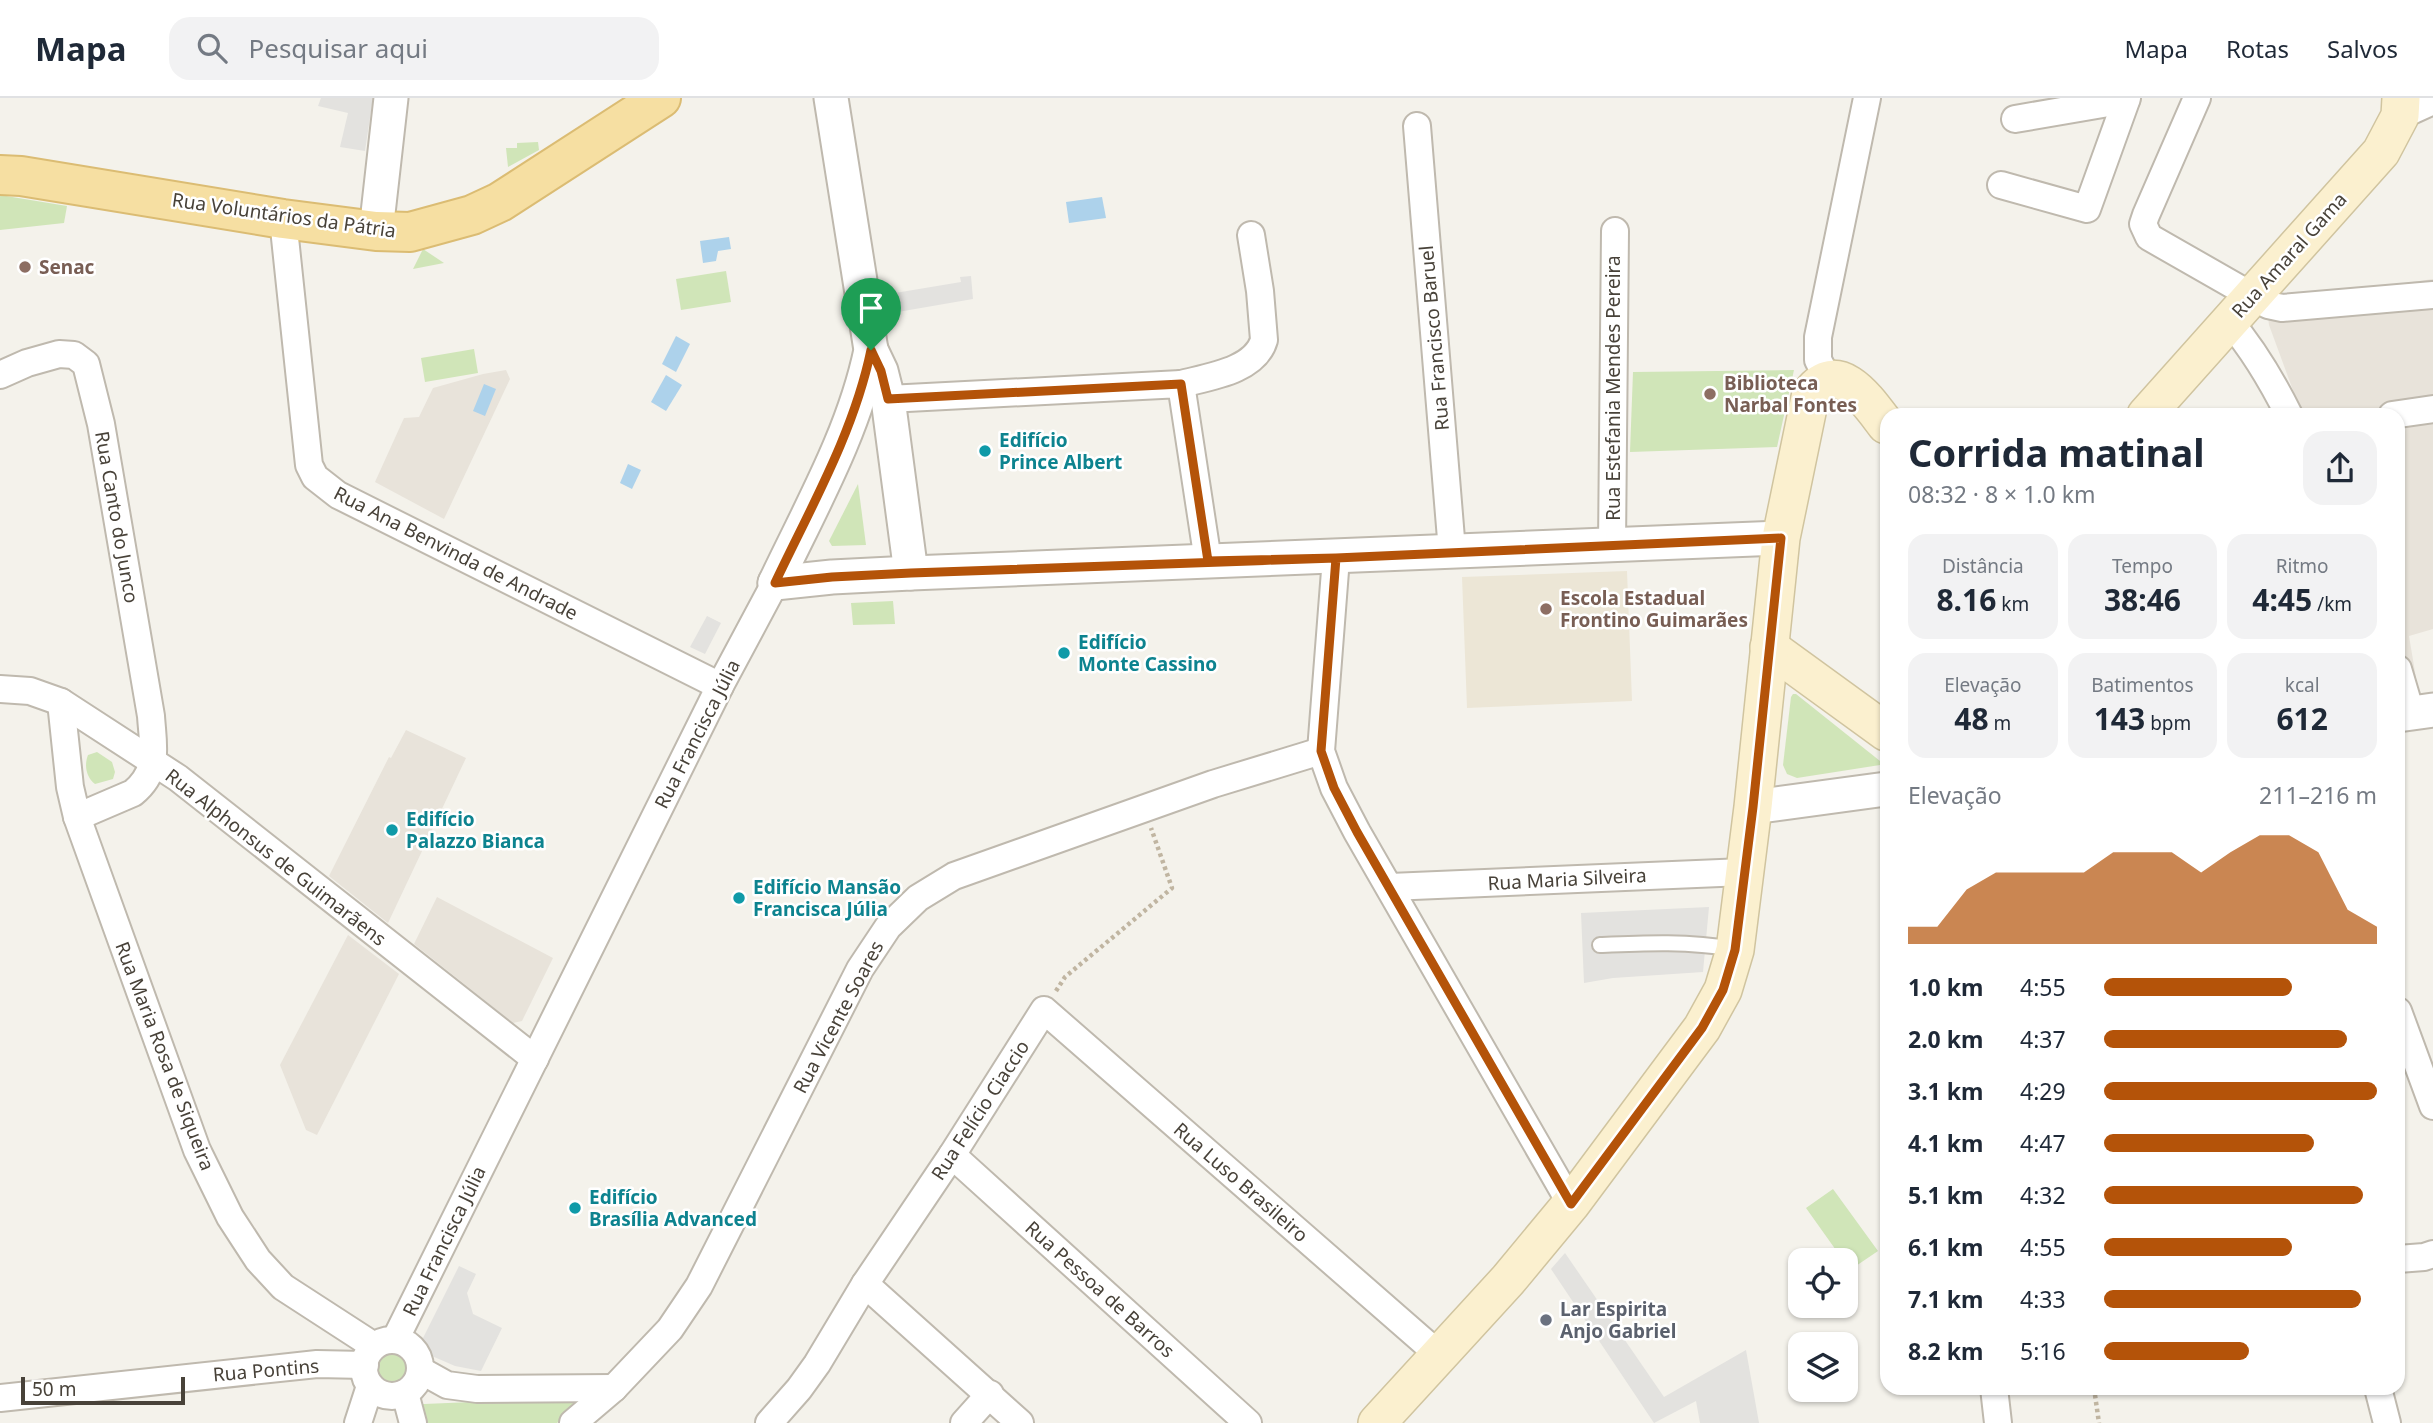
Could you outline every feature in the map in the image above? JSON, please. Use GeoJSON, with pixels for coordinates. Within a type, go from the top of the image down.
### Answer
{"type":"FeatureCollection","features":[{"type":"Feature","properties":{"kind":"main road","name":"Rua Voluntários da Pátria"},"geometry":{"type":"LineString","coordinates":[[7,169],[283,219],[376,231],[410,232],[482,210],[537,180],[661,98]]}},
{"type":"Feature","properties":{"kind":"main road","name":"Rua Amaral Gama"},"geometry":{"type":"LineString","coordinates":[[2152,408],[2381,152],[2401,107]]}},
{"type":"Feature","properties":{"kind":"main road"},"geometry":{"type":"LineString","coordinates":[[1377,1423],[1508,1280],[1571,1204],[1702,1028],[1723,990],[1735,950],[1781,538],[1811,393],[1817,385],[1828,379],[1840,380],[1858,390],[1880,418]]}},
{"type":"Feature","properties":{"kind":"main road"},"geometry":{"type":"LineString","coordinates":[[1769,647],[1880,728]]}},
{"type":"Feature","properties":{"kind":"street"},"geometry":{"type":"LineString","coordinates":[[376,231],[390,98]]}},
{"type":"Feature","properties":{"kind":"street","name":"Rua Francisca Júlia"},"geometry":{"type":"LineString","coordinates":[[358,1423],[376,1359],[534,1059],[720,686],[775,583],[844,438],[864,386],[871,350],[831,98]]}},
{"type":"Feature","properties":{"kind":"street"},"geometry":{"type":"LineString","coordinates":[[1828,379],[1818,360],[1818,337],[1867,98]]}},
{"type":"Feature","properties":{"kind":"street"},"geometry":{"type":"LineString","coordinates":[[2197,98],[2146,215],[2143,224],[2145,232],[2241,309],[2249,343],[2285,408]]}},
{"type":"Feature","properties":{"kind":"street"},"geometry":{"type":"LineString","coordinates":[[2001,185],[2087,209],[2126,99],[2015,119]]}},
{"type":"Feature","properties":{"kind":"street","name":"Rua Amaral Gama"},"geometry":{"type":"LineString","coordinates":[[2401,107],[2433,101]]}},
{"type":"Feature","properties":{"kind":"street","name":"Rua Francisco Baruel"},"geometry":{"type":"LineString","coordinates":[[1417,125],[1452,551]]}},
{"type":"Feature","properties":{"kind":"street","name":"Rua Ana Benvinda de Andrade"},"geometry":{"type":"LineString","coordinates":[[283,219],[309,466],[315,477],[338,495],[720,686]]}},
{"type":"Feature","properties":{"kind":"street","name":"Rua Estefania Mendes Pereira"},"geometry":{"type":"LineString","coordinates":[[1612,545],[1615,230]]}},
{"type":"Feature","properties":{"kind":"street"},"geometry":{"type":"LineString","coordinates":[[888,399],[1181,384],[1208,377],[1251,360],[1262,347],[1264,340],[1262,304],[1251,235]]}},
{"type":"Feature","properties":{"kind":"street"},"geometry":{"type":"LineString","coordinates":[[2241,309],[2268,305],[2298,309],[2433,295]]}},
{"type":"Feature","properties":{"kind":"street"},"geometry":{"type":"LineString","coordinates":[[871,350],[881,371],[888,399],[911,573]]}},
{"type":"Feature","properties":{"kind":"street","name":"Rua Canto do Junco"},"geometry":{"type":"LineString","coordinates":[[0,374],[59,354],[74,355],[86,365],[101,424],[152,716],[155,764]]}},
{"type":"Feature","properties":{"kind":"street"},"geometry":{"type":"LineString","coordinates":[[1181,384],[1208,561]]}},
{"type":"Feature","properties":{"kind":"street"},"geometry":{"type":"LineString","coordinates":[[2405,413],[2433,409]]}},
{"type":"Feature","properties":{"kind":"street"},"geometry":{"type":"LineString","coordinates":[[844,438],[881,439],[894,444]]}},
{"type":"Feature","properties":{"kind":"street"},"geometry":{"type":"LineString","coordinates":[[775,583],[911,573],[1781,538]]}},
{"type":"Feature","properties":{"kind":"street"},"geometry":{"type":"LineString","coordinates":[[1336,558],[1321,751],[1334,788],[1571,1204]]}},
{"type":"Feature","properties":{"kind":"street"},"geometry":{"type":"LineString","coordinates":[[2405,688],[2414,713]]}},
{"type":"Feature","properties":{"kind":"street","name":"Rua Alphonsus de Guimarãens"},"geometry":{"type":"LineString","coordinates":[[0,689],[30,691],[61,702],[190,787],[534,1059]]}},
{"type":"Feature","properties":{"kind":"street","name":"Rua Maria Rosa de Siqueira"},"geometry":{"type":"LineString","coordinates":[[61,702],[70,787],[77,817],[197,1150],[230,1217],[258,1260],[283,1287],[376,1359]]}},
{"type":"Feature","properties":{"kind":"street","name":"Rua Vicente Soares"},"geometry":{"type":"LineString","coordinates":[[573,1423],[614,1388],[670,1329],[699,1286],[860,969],[888,927],[918,898],[954,876],[1213,785],[1321,751]]}},
{"type":"Feature","properties":{"kind":"street"},"geometry":{"type":"LineString","coordinates":[[77,817],[111,805],[133,793],[155,764]]}},
{"type":"Feature","properties":{"kind":"street"},"geometry":{"type":"LineString","coordinates":[[1753,807],[1880,790]]}},
{"type":"Feature","properties":{"kind":"street","name":"Rua Maria Silveira"},"geometry":{"type":"LineString","coordinates":[[1390,887],[1744,872]]}},
{"type":"Feature","properties":{"kind":"street","name":"Rua Felício Ciaccio"},"geometry":{"type":"LineString","coordinates":[[769,1423],[817,1364],[865,1284],[952,1155],[1044,1010]]}},
{"type":"Feature","properties":{"kind":"street","name":"Rua Luso Brasileiro"},"geometry":{"type":"LineString","coordinates":[[1044,1010],[1438,1354]]}},
{"type":"Feature","properties":{"kind":"street"},"geometry":{"type":"LineString","coordinates":[[2405,1030],[2433,1107]]}},
{"type":"Feature","properties":{"kind":"street","name":"Rua Pessoa de Barros"},"geometry":{"type":"LineString","coordinates":[[952,1155],[1248,1423]]}},
{"type":"Feature","properties":{"kind":"street"},"geometry":{"type":"LineString","coordinates":[[2405,1258],[2433,1254]]}},
{"type":"Feature","properties":{"kind":"street"},"geometry":{"type":"LineString","coordinates":[[865,1284],[1020,1423]]}},
{"type":"Feature","properties":{"kind":"street"},"geometry":{"type":"LineString","coordinates":[[410,1347],[416,1353],[420,1370],[416,1384],[405,1393],[391,1396],[376,1391],[376,1359],[410,1347]]}},
{"type":"Feature","properties":{"kind":"street","name":"Rua Pontins"},"geometry":{"type":"LineString","coordinates":[[0,1398],[376,1359]]}},
{"type":"Feature","properties":{"kind":"street"},"geometry":{"type":"LineString","coordinates":[[420,1370],[447,1385],[477,1389],[614,1388]]}},
{"type":"Feature","properties":{"kind":"street"},"geometry":{"type":"LineString","coordinates":[[405,1393],[413,1423]]}},
{"type":"Feature","properties":{"kind":"street"},"geometry":{"type":"LineString","coordinates":[[964,1423],[990,1394]]}},
{"type":"Feature","properties":{"kind":"street"},"geometry":{"type":"LineString","coordinates":[[1995,1395],[1998,1423]]}},
{"type":"Feature","properties":{"kind":"street"},"geometry":{"type":"LineString","coordinates":[[2380,1395],[2387,1423]]}},
{"type":"Feature","properties":{"kind":"lane"},"geometry":{"type":"LineString","coordinates":[[1600,946],[1666,942],[1735,950]]}},
{"type":"Feature","properties":{"kind":"path"},"geometry":{"type":"LineString","coordinates":[[1044,1010],[1065,977],[1172,888],[1145,810]]}},
{"type":"Feature","properties":{"kind":"path"},"geometry":{"type":"LineString","coordinates":[[2095,1395],[2099,1423]]}},
{"type":"Feature","properties":{"kind":"shaded area"},"geometry":{"type":"Polygon","coordinates":[[[321,98],[373,98],[365,151],[340,147],[348,113],[318,106],[321,98]]]}},
{"type":"Feature","properties":{"kind":"shaded area"},"geometry":{"type":"Polygon","coordinates":[[[971,276],[973,299],[892,313],[889,294],[961,282],[960,277],[971,276]]]}},
{"type":"Feature","properties":{"kind":"shaded area"},"geometry":{"type":"Polygon","coordinates":[[[2433,279],[2433,629],[2409,636],[2417,684],[2405,686],[2405,408],[2299,408],[2269,325],[2267,309],[2272,302],[2433,279]]]}},
{"type":"Feature","properties":{"kind":"shaded area"},"geometry":{"type":"Polygon","coordinates":[[[506,370],[510,379],[444,519],[375,482],[404,418],[419,417],[433,388],[506,370]]]}},
{"type":"Feature","properties":{"kind":"shaded area","name":"Escola Estadual Frontino Guimarães"},"geometry":{"type":"Polygon","coordinates":[[[1627,571],[1632,701],[1467,708],[1462,577],[1627,571]]]}},
{"type":"Feature","properties":{"kind":"shaded area"},"geometry":{"type":"Polygon","coordinates":[[[707,616],[721,623],[705,654],[690,647],[707,616]]]}},
{"type":"Feature","properties":{"kind":"shaded area"},"geometry":{"type":"Polygon","coordinates":[[[406,730],[466,758],[388,923],[329,876],[389,757],[391,758],[406,730]]]}},
{"type":"Feature","properties":{"kind":"shaded area"},"geometry":{"type":"Polygon","coordinates":[[[437,897],[553,958],[522,1021],[513,1023],[414,944],[437,897]]]}},
{"type":"Feature","properties":{"kind":"shaded area"},"geometry":{"type":"Polygon","coordinates":[[[1709,907],[1703,972],[1613,978],[1584,983],[1581,913],[1709,907]]]}},
{"type":"Feature","properties":{"kind":"shaded area"},"geometry":{"type":"Polygon","coordinates":[[[348,935],[399,974],[317,1135],[306,1130],[280,1065],[348,935]]]}},
{"type":"Feature","properties":{"kind":"shaded area"},"geometry":{"type":"Polygon","coordinates":[[[1565,1253],[1664,1397],[1746,1350],[1759,1423],[1700,1423],[1696,1401],[1654,1423],[1551,1269],[1565,1253]]]}},
{"type":"Feature","properties":{"kind":"shaded area"},"geometry":{"type":"Polygon","coordinates":[[[459,1266],[476,1274],[467,1293],[473,1314],[502,1328],[481,1371],[455,1366],[425,1353],[421,1342],[459,1266]]]}},
{"type":"Feature","properties":{"kind":"green space"},"geometry":{"type":"Polygon","coordinates":[[[538,142],[539,150],[508,167],[506,148],[517,148],[517,143],[538,142]]]}},
{"type":"Feature","properties":{"kind":"green space"},"geometry":{"type":"Polygon","coordinates":[[[0,195],[67,206],[64,223],[0,230],[0,195]]]}},
{"type":"Feature","properties":{"kind":"green space"},"geometry":{"type":"Polygon","coordinates":[[[423,249],[444,263],[413,269],[423,249]]]}},
{"type":"Feature","properties":{"kind":"green space"},"geometry":{"type":"Polygon","coordinates":[[[726,271],[731,302],[681,310],[676,279],[726,271]]]}},
{"type":"Feature","properties":{"kind":"green space"},"geometry":{"type":"Polygon","coordinates":[[[474,349],[478,373],[425,382],[421,358],[474,349]]]}},
{"type":"Feature","properties":{"kind":"green space","name":"Biblioteca Narbal Fontes"},"geometry":{"type":"Polygon","coordinates":[[[1794,370],[1777,447],[1630,452],[1633,372],[1794,370]]]}},
{"type":"Feature","properties":{"kind":"green space"},"geometry":{"type":"Polygon","coordinates":[[[858,484],[866,545],[832,546],[829,541],[858,484]]]}},
{"type":"Feature","properties":{"kind":"green space"},"geometry":{"type":"Polygon","coordinates":[[[893,601],[895,624],[853,625],[851,603],[893,601]]]}},
{"type":"Feature","properties":{"kind":"green space"},"geometry":{"type":"Polygon","coordinates":[[[1793,694],[1880,761],[1880,765],[1797,778],[1787,774],[1783,765],[1793,694]]]}},
{"type":"Feature","properties":{"kind":"green space"},"geometry":{"type":"Polygon","coordinates":[[[97,752],[112,762],[115,772],[113,779],[95,784],[88,774],[86,763],[88,755],[97,752]]]}},
{"type":"Feature","properties":{"kind":"green space"},"geometry":{"type":"Polygon","coordinates":[[[1833,1189],[1878,1251],[1858,1265],[1858,1248],[1834,1248],[1806,1208],[1833,1189]]]}},
{"type":"Feature","properties":{"kind":"green space"},"geometry":{"type":"Polygon","coordinates":[[[392,1350],[405,1355],[410,1368],[405,1381],[392,1386],[379,1381],[374,1368],[379,1355],[392,1350]]]}},
{"type":"Feature","properties":{"kind":"green space"},"geometry":{"type":"Polygon","coordinates":[[[582,1402],[557,1423],[407,1423],[400,1405],[582,1402]]]}},
{"type":"Feature","properties":{"kind":"water"},"geometry":{"type":"Polygon","coordinates":[[[1102,197],[1106,218],[1069,223],[1066,202],[1102,197]]]}},
{"type":"Feature","properties":{"kind":"water"},"geometry":{"type":"Polygon","coordinates":[[[729,237],[731,249],[718,251],[716,261],[703,263],[700,241],[729,237]]]}},
{"type":"Feature","properties":{"kind":"water"},"geometry":{"type":"Polygon","coordinates":[[[676,336],[690,344],[676,372],[662,364],[676,336]]]}},
{"type":"Feature","properties":{"kind":"water"},"geometry":{"type":"Polygon","coordinates":[[[666,375],[682,385],[666,411],[651,402],[666,375]]]}},
{"type":"Feature","properties":{"kind":"water"},"geometry":{"type":"Polygon","coordinates":[[[484,384],[496,389],[485,416],[473,411],[484,384]]]}},
{"type":"Feature","properties":{"kind":"water"},"geometry":{"type":"Polygon","coordinates":[[[628,464],[641,470],[632,489],[620,483],[628,464]]]}},
{"type":"Feature","properties":{"kind":"place","name":"Senac"},"geometry":{"type":"Point","coordinates":[25,267]}},
{"type":"Feature","properties":{"kind":"place","name":"Biblioteca Narbal Fontes"},"geometry":{"type":"Point","coordinates":[1710,394]}},
{"type":"Feature","properties":{"kind":"place","name":"Edifício Prince Albert"},"geometry":{"type":"Point","coordinates":[985,451]}},
{"type":"Feature","properties":{"kind":"place","name":"Escola Estadual Frontino Guimarães"},"geometry":{"type":"Point","coordinates":[1546,609]}},
{"type":"Feature","properties":{"kind":"place","name":"Edifício Monte Cassino"},"geometry":{"type":"Point","coordinates":[1064,653]}},
{"type":"Feature","properties":{"kind":"place","name":"Edifício Palazzo Bianca"},"geometry":{"type":"Point","coordinates":[392,830]}},
{"type":"Feature","properties":{"kind":"place","name":"Edifício Mansão Francisca Júlia"},"geometry":{"type":"Point","coordinates":[739,898]}},
{"type":"Feature","properties":{"kind":"place","name":"Edifício Brasília Advanced"},"geometry":{"type":"Point","coordinates":[575,1208]}},
{"type":"Feature","properties":{"kind":"place","name":"Lar Espirita Anjo Gabriel"},"geometry":{"type":"Point","coordinates":[1546,1320]}},
{"type":"Feature","properties":{"kind":"route"},"geometry":{"type":"LineString","coordinates":[[871,350],[864,386],[844,438],[775,583],[911,573],[1336,558],[1321,751],[1334,788],[1571,1204],[1667,1078],[1702,1028],[1723,990],[1735,950],[1781,538],[1336,558],[1208,561],[1181,384],[888,399],[881,371],[871,350]]}}]}
